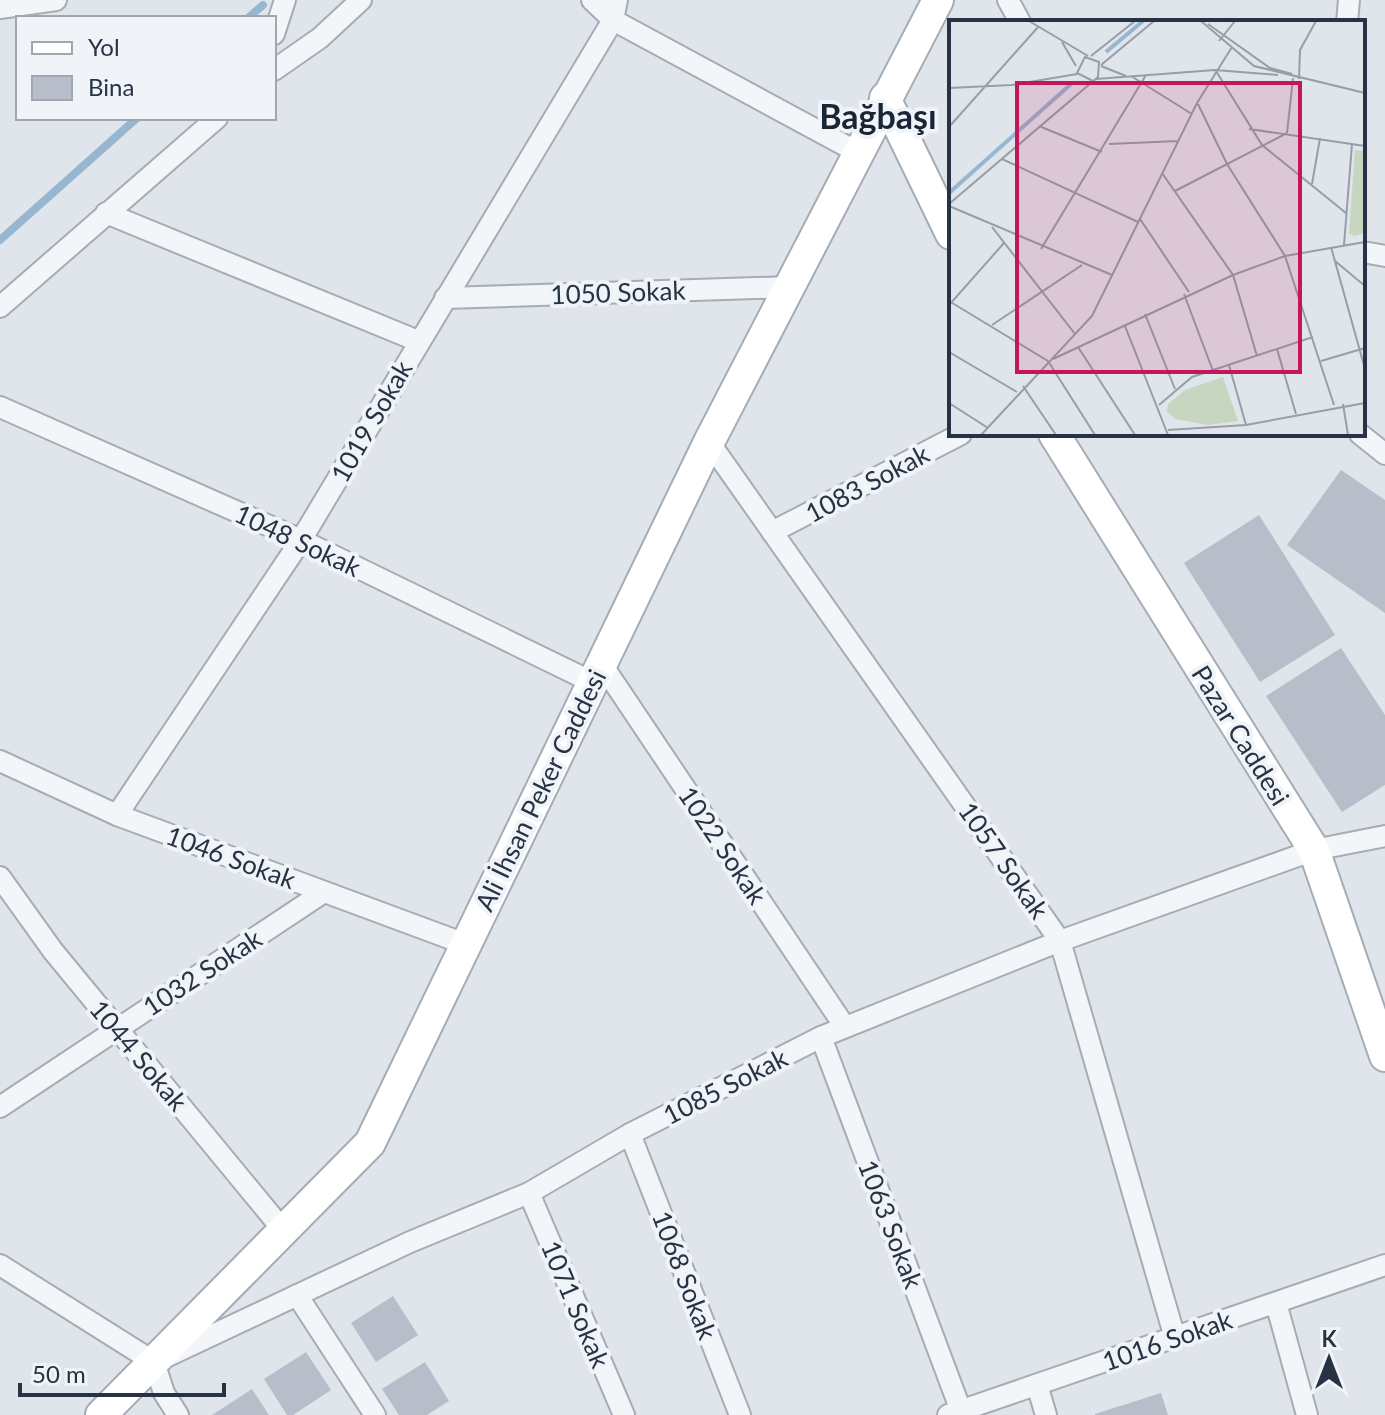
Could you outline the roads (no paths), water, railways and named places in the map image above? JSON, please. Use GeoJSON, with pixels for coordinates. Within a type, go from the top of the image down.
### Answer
{"type":"FeatureCollection","features":[{"type":"Feature","properties":{"kind":"street"},"geometry":{"type":"LineString","coordinates":[[0,8],[56,0]]}},
{"type":"Feature","properties":{"kind":"street"},"geometry":{"type":"LineString","coordinates":[[276,28],[285,0]]}},
{"type":"Feature","properties":{"kind":"street"},"geometry":{"type":"LineString","coordinates":[[276,69],[320,38],[361,0]]}},
{"type":"Feature","properties":{"kind":"street"},"geometry":{"type":"LineString","coordinates":[[592,0],[615,10],[859,153]]}},
{"type":"Feature","properties":{"kind":"street","name":"Ali İhsan Peker Caddesi"},"geometry":{"type":"LineString","coordinates":[[101,1415],[370,1143],[709,442],[938,0]]}},
{"type":"Feature","properties":{"kind":"street"},"geometry":{"type":"LineString","coordinates":[[1008,0],[1019,20]]}},
{"type":"Feature","properties":{"kind":"street"},"geometry":{"type":"LineString","coordinates":[[1347,20],[1349,0]]}},
{"type":"Feature","properties":{"kind":"street","name":"1019 Sokak"},"geometry":{"type":"LineString","coordinates":[[117,815],[301,540],[615,10]]}},
{"type":"Feature","properties":{"kind":"street"},"geometry":{"type":"LineString","coordinates":[[885,98],[949,230]]}},
{"type":"Feature","properties":{"kind":"street"},"geometry":{"type":"LineString","coordinates":[[0,307],[215,120]]}},
{"type":"Feature","properties":{"kind":"street"},"geometry":{"type":"LineString","coordinates":[[106,213],[418,341]]}},
{"type":"Feature","properties":{"kind":"street"},"geometry":{"type":"LineString","coordinates":[[1365,252],[1385,256]]}},
{"type":"Feature","properties":{"kind":"street","name":"1050 Sokak"},"geometry":{"type":"LineString","coordinates":[[445,298],[790,287]]}},
{"type":"Feature","properties":{"kind":"street","name":"1048 Sokak"},"geometry":{"type":"LineString","coordinates":[[0,407],[597,672]]}},
{"type":"Feature","properties":{"kind":"street","name":"1083 Sokak"},"geometry":{"type":"LineString","coordinates":[[772,532],[957,436]]}},
{"type":"Feature","properties":{"kind":"street","name":"Pazar Caddesi"},"geometry":{"type":"LineString","coordinates":[[1055,436],[1314,850],[1385,1056]]}},
{"type":"Feature","properties":{"kind":"street"},"geometry":{"type":"LineString","coordinates":[[1362,436],[1385,454]]}},
{"type":"Feature","properties":{"kind":"street","name":"1057 Sokak"},"geometry":{"type":"LineString","coordinates":[[709,442],[1060,941],[1175,1338]]}},
{"type":"Feature","properties":{"kind":"street","name":"1022 Sokak"},"geometry":{"type":"LineString","coordinates":[[597,672],[845,1027]]}},
{"type":"Feature","properties":{"kind":"street","name":"1046 Sokak"},"geometry":{"type":"LineString","coordinates":[[0,761],[117,815],[465,944]]}},
{"type":"Feature","properties":{"kind":"street","name":"1085 Sokak"},"geometry":{"type":"LineString","coordinates":[[154,1362],[410,1242],[529,1193],[630,1134],[821,1037],[1060,941],[1314,850],[1385,836]]}},
{"type":"Feature","properties":{"kind":"street","name":"1044 Sokak"},"geometry":{"type":"LineString","coordinates":[[0,877],[53,951],[283,1230]]}},
{"type":"Feature","properties":{"kind":"street","name":"1032 Sokak"},"geometry":{"type":"LineString","coordinates":[[0,1107],[324,892]]}},
{"type":"Feature","properties":{"kind":"street","name":"1063 Sokak"},"geometry":{"type":"LineString","coordinates":[[821,1037],[955,1413]]}},
{"type":"Feature","properties":{"kind":"street","name":"1068 Sokak"},"geometry":{"type":"LineString","coordinates":[[630,1134],[740,1415]]}},
{"type":"Feature","properties":{"kind":"street","name":"1071 Sokak"},"geometry":{"type":"LineString","coordinates":[[529,1193],[624,1415]]}},
{"type":"Feature","properties":{"kind":"street"},"geometry":{"type":"LineString","coordinates":[[0,1265],[154,1362],[164,1393],[178,1415]]}},
{"type":"Feature","properties":{"kind":"street","name":"1016 Sokak"},"geometry":{"type":"LineString","coordinates":[[955,1413],[1385,1265]]}},
{"type":"Feature","properties":{"kind":"street"},"geometry":{"type":"LineString","coordinates":[[297,1295],[375,1415]]}},
{"type":"Feature","properties":{"kind":"street"},"geometry":{"type":"LineString","coordinates":[[1276,1303],[1307,1415]]}},
{"type":"Feature","properties":{"kind":"street"},"geometry":{"type":"LineString","coordinates":[[1037,1385],[1046,1415]]}},
{"type":"Feature","properties":{"kind":"waterway"},"geometry":{"type":"LineString","coordinates":[[250,16],[263,5]]}},
{"type":"Feature","properties":{"kind":"waterway"},"geometry":{"type":"LineString","coordinates":[[0,240],[135,120]]}},
{"type":"Feature","properties":{"kind":"district","name":"Bağbaşı"},"geometry":{"type":"Point","coordinates":[878,115]}}]}
